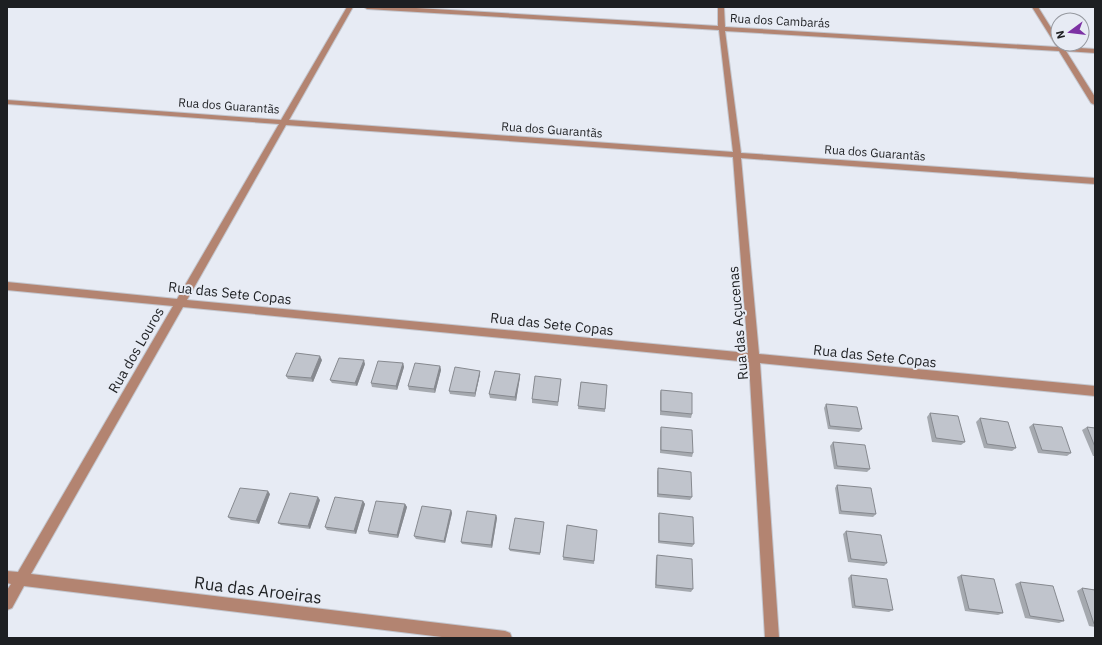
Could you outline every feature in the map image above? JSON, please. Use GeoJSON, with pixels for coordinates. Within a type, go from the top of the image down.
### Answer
{"type":"FeatureCollection","features":[{"type":"Feature","properties":{"kind":"street","name":"Rua dos Louros"},"geometry":{"type":"LineString","coordinates":[[7,603],[350,7]]}},
{"type":"Feature","properties":{"kind":"street","name":"Rua dos Cambarás"},"geometry":{"type":"LineString","coordinates":[[367,7],[1050,46]]}},
{"type":"Feature","properties":{"kind":"street","name":"Rua das Açucenas"},"geometry":{"type":"LineString","coordinates":[[721,7],[721,28],[738,155],[755,358],[772,638]]}},
{"type":"Feature","properties":{"kind":"street"},"geometry":{"type":"LineString","coordinates":[[1035,7],[1050,31]]}},
{"type":"Feature","properties":{"kind":"street"},"geometry":{"type":"LineString","coordinates":[[1063,52],[1095,103]]}},
{"type":"Feature","properties":{"kind":"street","name":"Rua dos Guarantãs"},"geometry":{"type":"LineString","coordinates":[[7,102],[1095,181]]}},
{"type":"Feature","properties":{"kind":"street","name":"Rua das Sete Copas"},"geometry":{"type":"LineString","coordinates":[[7,286],[1095,391]]}},
{"type":"Feature","properties":{"kind":"street","name":"Rua das Aroeiras"},"geometry":{"type":"LineString","coordinates":[[7,577],[505,638]]}},
{"type":"Feature","properties":{"kind":"building"},"geometry":{"type":"Polygon","coordinates":[[[296,353],[320,356],[311,378],[286,376],[296,353]]]}},
{"type":"Feature","properties":{"kind":"building"},"geometry":{"type":"Polygon","coordinates":[[[339,358],[364,360],[355,383],[330,380],[339,358]]]}},
{"type":"Feature","properties":{"kind":"building"},"geometry":{"type":"Polygon","coordinates":[[[378,361],[403,363],[396,386],[371,383],[378,361]]]}},
{"type":"Feature","properties":{"kind":"building"},"geometry":{"type":"Polygon","coordinates":[[[415,363],[440,366],[434,389],[408,386],[415,363]]]}},
{"type":"Feature","properties":{"kind":"building"},"geometry":{"type":"Polygon","coordinates":[[[455,367],[480,371],[475,393],[449,391],[455,367]]]}},
{"type":"Feature","properties":{"kind":"building"},"geometry":{"type":"Polygon","coordinates":[[[495,371],[520,374],[515,397],[489,394],[495,371]]]}},
{"type":"Feature","properties":{"kind":"building"},"geometry":{"type":"Polygon","coordinates":[[[535,376],[561,379],[558,402],[532,399],[535,376]]]}},
{"type":"Feature","properties":{"kind":"building"},"geometry":{"type":"Polygon","coordinates":[[[581,382],[607,385],[605,409],[578,406],[581,382]]]}},
{"type":"Feature","properties":{"kind":"building"},"geometry":{"type":"Polygon","coordinates":[[[661,390],[692,393],[692,414],[661,411],[661,390]]]}},
{"type":"Feature","properties":{"kind":"building"},"geometry":{"type":"Polygon","coordinates":[[[826,404],[857,407],[862,429],[830,426],[826,404]]]}},
{"type":"Feature","properties":{"kind":"building"},"geometry":{"type":"Polygon","coordinates":[[[930,413],[958,416],[965,442],[936,438],[930,413]]]}},
{"type":"Feature","properties":{"kind":"building"},"geometry":{"type":"Polygon","coordinates":[[[980,418],[1008,422],[1016,448],[987,444],[980,418]]]}},
{"type":"Feature","properties":{"kind":"building"},"geometry":{"type":"Polygon","coordinates":[[[1033,424],[1062,427],[1071,453],[1042,450],[1033,424]]]}},
{"type":"Feature","properties":{"kind":"building"},"geometry":{"type":"Polygon","coordinates":[[[661,427],[692,430],[693,453],[661,450],[661,427]]]}},
{"type":"Feature","properties":{"kind":"building"},"geometry":{"type":"Polygon","coordinates":[[[1087,427],[1095,428],[1095,447],[1087,427]]]}},
{"type":"Feature","properties":{"kind":"building"},"geometry":{"type":"Polygon","coordinates":[[[833,442],[865,445],[870,469],[837,466],[833,442]]]}},
{"type":"Feature","properties":{"kind":"building"},"geometry":{"type":"Polygon","coordinates":[[[658,468],[691,472],[692,497],[658,494],[658,468]]]}},
{"type":"Feature","properties":{"kind":"building"},"geometry":{"type":"Polygon","coordinates":[[[837,485],[871,488],[876,514],[841,511],[837,485]]]}},
{"type":"Feature","properties":{"kind":"building"},"geometry":{"type":"Polygon","coordinates":[[[240,488],[268,491],[256,521],[228,517],[240,488]]]}},
{"type":"Feature","properties":{"kind":"building"},"geometry":{"type":"Polygon","coordinates":[[[290,493],[318,497],[308,526],[278,523],[290,493]]]}},
{"type":"Feature","properties":{"kind":"building"},"geometry":{"type":"Polygon","coordinates":[[[335,497],[363,501],[354,531],[325,527],[335,497]]]}},
{"type":"Feature","properties":{"kind":"building"},"geometry":{"type":"Polygon","coordinates":[[[376,501],[405,504],[397,535],[368,531],[376,501]]]}},
{"type":"Feature","properties":{"kind":"building"},"geometry":{"type":"Polygon","coordinates":[[[422,506],[451,510],[444,541],[414,536],[422,506]]]}},
{"type":"Feature","properties":{"kind":"building"},"geometry":{"type":"Polygon","coordinates":[[[467,511],[496,515],[491,545],[461,542],[467,511]]]}},
{"type":"Feature","properties":{"kind":"building"},"geometry":{"type":"Polygon","coordinates":[[[659,513],[693,517],[694,544],[659,541],[659,513]]]}},
{"type":"Feature","properties":{"kind":"building"},"geometry":{"type":"Polygon","coordinates":[[[515,518],[544,522],[540,553],[509,549],[515,518]]]}},
{"type":"Feature","properties":{"kind":"building"},"geometry":{"type":"Polygon","coordinates":[[[567,525],[597,530],[594,561],[563,557],[567,525]]]}},
{"type":"Feature","properties":{"kind":"building"},"geometry":{"type":"Polygon","coordinates":[[[846,531],[881,535],[887,563],[851,559],[846,531]]]}},
{"type":"Feature","properties":{"kind":"building"},"geometry":{"type":"Polygon","coordinates":[[[657,555],[692,559],[693,589],[656,585],[657,555]]]}},
{"type":"Feature","properties":{"kind":"building"},"geometry":{"type":"Polygon","coordinates":[[[851,575],[887,579],[893,610],[855,606],[851,575]]]}},
{"type":"Feature","properties":{"kind":"building"},"geometry":{"type":"Polygon","coordinates":[[[961,575],[994,579],[1003,613],[969,609],[961,575]]]}},
{"type":"Feature","properties":{"kind":"building"},"geometry":{"type":"Polygon","coordinates":[[[1020,582],[1053,586],[1064,621],[1030,616],[1020,582]]]}},
{"type":"Feature","properties":{"kind":"building"},"geometry":{"type":"Polygon","coordinates":[[[1082,588],[1095,590],[1095,624],[1094,624],[1082,588]]]}}]}
